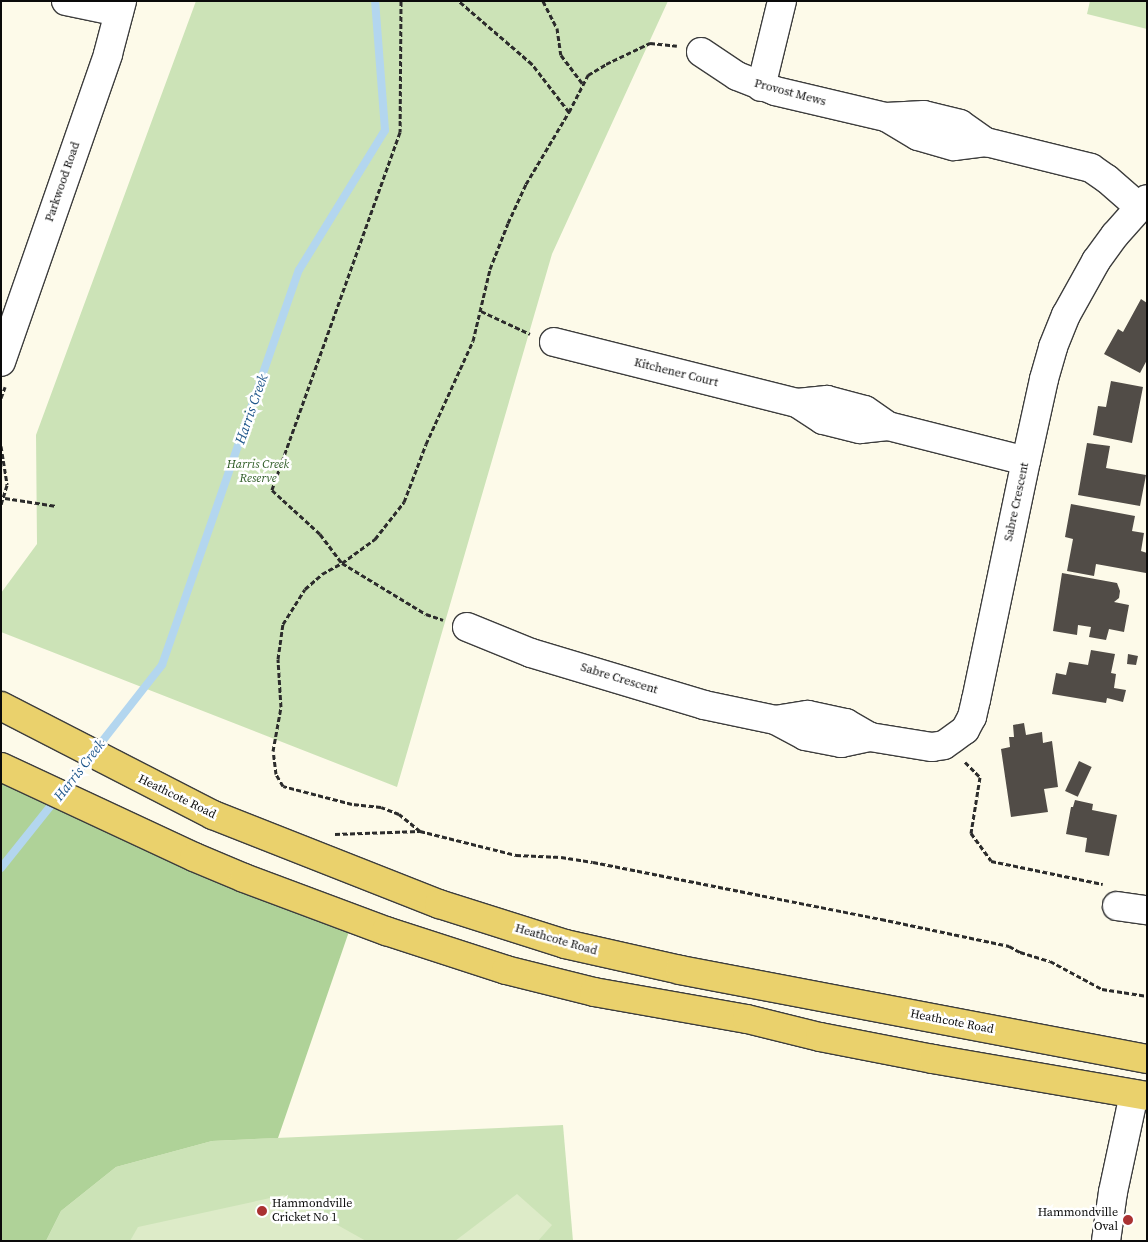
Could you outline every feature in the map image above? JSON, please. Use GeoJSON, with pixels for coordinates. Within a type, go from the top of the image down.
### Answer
{"type":"FeatureCollection","features":[{"type":"Feature","properties":{"kind":"main road","name":"Heathcote Road"},"geometry":{"type":"LineString","coordinates":[[1,706],[213,815],[438,904],[565,944],[680,970],[1147,1059]]}},
{"type":"Feature","properties":{"kind":"main road"},"geometry":{"type":"LineString","coordinates":[[1,767],[194,857],[386,931],[548,981],[594,992],[747,1019],[820,1037],[1140,1095]]}},
{"type":"Feature","properties":{"kind":"street"},"geometry":{"type":"LineString","coordinates":[[66,1],[120,7]]}},
{"type":"Feature","properties":{"kind":"street"},"geometry":{"type":"LineString","coordinates":[[761,87],[782,1]]}},
{"type":"Feature","properties":{"kind":"street","name":"Parkwood Road"},"geometry":{"type":"LineString","coordinates":[[1,362],[108,54],[120,7]]}},
{"type":"Feature","properties":{"kind":"street","name":"Provost Mews"},"geometry":{"type":"LineString","coordinates":[[701,52],[737,76],[761,87],[886,117],[924,115],[960,124],[986,142],[1091,168],[1143,203]]}},
{"type":"Feature","properties":{"kind":"street","name":"Sabre Crescent"},"geometry":{"type":"LineString","coordinates":[[467,627],[531,652],[704,705],[775,720],[808,715],[846,723],[870,737],[932,747],[944,745],[954,739],[968,724],[976,700],[1044,379],[1066,315],[1096,261],[1143,203]]}},
{"type":"Feature","properties":{"kind":"street","name":"Kitchener Court"},"geometry":{"type":"LineString","coordinates":[[554,342],[797,403],[827,400],[865,410],[888,426],[1026,461]]}},
{"type":"Feature","properties":{"kind":"street"},"geometry":{"type":"LineString","coordinates":[[1113,896],[1147,910]]}},
{"type":"Feature","properties":{"kind":"street"},"geometry":{"type":"LineString","coordinates":[[1106,1241],[1113,1192],[1140,1095]]}},
{"type":"Feature","properties":{"kind":"path"},"geometry":{"type":"LineString","coordinates":[[401,1],[400,132],[272,490],[320,534],[342,563],[426,614],[467,627]]}},
{"type":"Feature","properties":{"kind":"path"},"geometry":{"type":"LineString","coordinates":[[459,1],[532,64],[569,112]]}},
{"type":"Feature","properties":{"kind":"path"},"geometry":{"type":"LineString","coordinates":[[543,1],[557,28],[561,55],[583,84]]}},
{"type":"Feature","properties":{"kind":"path"},"geometry":{"type":"LineString","coordinates":[[420,832],[399,814],[381,807],[352,804],[283,786],[276,774],[273,751],[281,707],[278,659],[283,624],[305,589],[322,574],[342,563],[375,539],[404,502],[445,400],[465,363],[481,311],[490,269],[508,223],[526,184],[569,112],[588,75],[606,64],[650,43],[669,44],[701,52]]}},
{"type":"Feature","properties":{"kind":"path"},"geometry":{"type":"LineString","coordinates":[[481,311],[524,333],[554,342]]}},
{"type":"Feature","properties":{"kind":"path"},"geometry":{"type":"LineString","coordinates":[[1,446],[7,485],[5,498],[1,505]]}},
{"type":"Feature","properties":{"kind":"path"},"geometry":{"type":"LineString","coordinates":[[5,498],[56,506]]}},
{"type":"Feature","properties":{"kind":"path"},"geometry":{"type":"LineString","coordinates":[[960,758],[980,777],[971,834],[991,861],[1113,896]]}},
{"type":"Feature","properties":{"kind":"path"},"geometry":{"type":"LineString","coordinates":[[326,834],[420,832],[516,855],[561,856],[593,862],[1009,946],[1020,952],[1050,961],[1102,989],[1147,996]]}},
{"type":"Feature","properties":{"kind":"green space","name":"Harris Creek Reserve"},"geometry":{"type":"Polygon","coordinates":[[[196,1],[668,1],[552,254],[397,787],[1,632],[1,593],[37,544],[36,435],[196,1]]]}},
{"type":"Feature","properties":{"kind":"green space"},"geometry":{"type":"Polygon","coordinates":[[[1090,1],[1147,1],[1147,29],[1087,14],[1090,1]]]}},
{"type":"Feature","properties":{"kind":"green space"},"geometry":{"type":"Polygon","coordinates":[[[1,755],[355,914],[278,1138],[212,1141],[116,1167],[61,1211],[46,1241],[1,1241],[1,755]]]}},
{"type":"Feature","properties":{"kind":"green space"},"geometry":{"type":"Polygon","coordinates":[[[563,1125],[573,1241],[46,1241],[61,1211],[116,1167],[212,1141],[563,1125]]]}},
{"type":"Feature","properties":{"kind":"green space"},"geometry":{"type":"Polygon","coordinates":[[[517,1194],[552,1225],[538,1241],[455,1241],[517,1194]]]}},
{"type":"Feature","properties":{"kind":"green space","name":"Hammondville Cricket No 1"},"geometry":{"type":"Polygon","coordinates":[[[284,1195],[366,1241],[130,1241],[138,1227],[284,1195]]]}},
{"type":"Feature","properties":{"kind":"building"},"geometry":{"type":"Polygon","coordinates":[[[1141,299],[1147,303],[1147,360],[1140,373],[1104,354],[1118,329],[1123,332],[1141,299]]]}},
{"type":"Feature","properties":{"kind":"building"},"geometry":{"type":"Polygon","coordinates":[[[1111,381],[1143,387],[1132,443],[1093,435],[1098,406],[1106,407],[1111,381]]]}},
{"type":"Feature","properties":{"kind":"building"},"geometry":{"type":"Polygon","coordinates":[[[1087,443],[1110,446],[1106,468],[1146,475],[1140,506],[1078,495],[1087,443]]]}},
{"type":"Feature","properties":{"kind":"building"},"geometry":{"type":"Polygon","coordinates":[[[1071,504],[1135,516],[1132,531],[1144,533],[1141,551],[1147,553],[1146,573],[1096,564],[1094,576],[1067,571],[1073,539],[1065,537],[1071,504]]]}},
{"type":"Feature","properties":{"kind":"building"},"geometry":{"type":"Polygon","coordinates":[[[1062,573],[1117,583],[1120,591],[1119,598],[1114,602],[1129,605],[1124,632],[1109,629],[1106,640],[1089,637],[1091,627],[1078,625],[1077,635],[1053,631],[1062,573]]]}},
{"type":"Feature","properties":{"kind":"building"},"geometry":{"type":"Polygon","coordinates":[[[1091,650],[1115,654],[1111,673],[1116,674],[1114,688],[1126,690],[1123,702],[1107,698],[1106,703],[1052,694],[1056,673],[1066,675],[1069,662],[1088,665],[1091,650]]]}},
{"type":"Feature","properties":{"kind":"building"},"geometry":{"type":"Polygon","coordinates":[[[1128,654],[1138,656],[1136,665],[1127,664],[1128,654]]]}},
{"type":"Feature","properties":{"kind":"building"},"geometry":{"type":"Polygon","coordinates":[[[1024,723],[1026,735],[1042,732],[1043,743],[1052,741],[1058,787],[1044,789],[1048,812],[1011,817],[1001,749],[1010,747],[1009,737],[1014,737],[1013,725],[1024,723]]]}},
{"type":"Feature","properties":{"kind":"building"},"geometry":{"type":"Polygon","coordinates":[[[1079,761],[1092,767],[1078,797],[1065,791],[1079,761]]]}},
{"type":"Feature","properties":{"kind":"building"},"geometry":{"type":"Polygon","coordinates":[[[1075,800],[1093,804],[1092,810],[1117,815],[1109,856],[1085,852],[1087,838],[1066,834],[1071,807],[1073,807],[1075,800]]]}},
{"type":"Feature","properties":{"kind":"waterway","name":"Harris Creek"},"geometry":{"type":"LineString","coordinates":[[64,790],[162,665],[299,270],[385,130],[375,1]]}},
{"type":"Feature","properties":{"kind":"waterway","name":"Harris Creek"},"geometry":{"type":"LineString","coordinates":[[1,868],[56,799]]}},
{"type":"Feature","properties":{"kind":"place","name":"Hammondville Cricket No 1"},"geometry":{"type":"Point","coordinates":[262,1211]}},
{"type":"Feature","properties":{"kind":"place","name":"Hammondville Oval"},"geometry":{"type":"Point","coordinates":[1128,1220]}}]}
